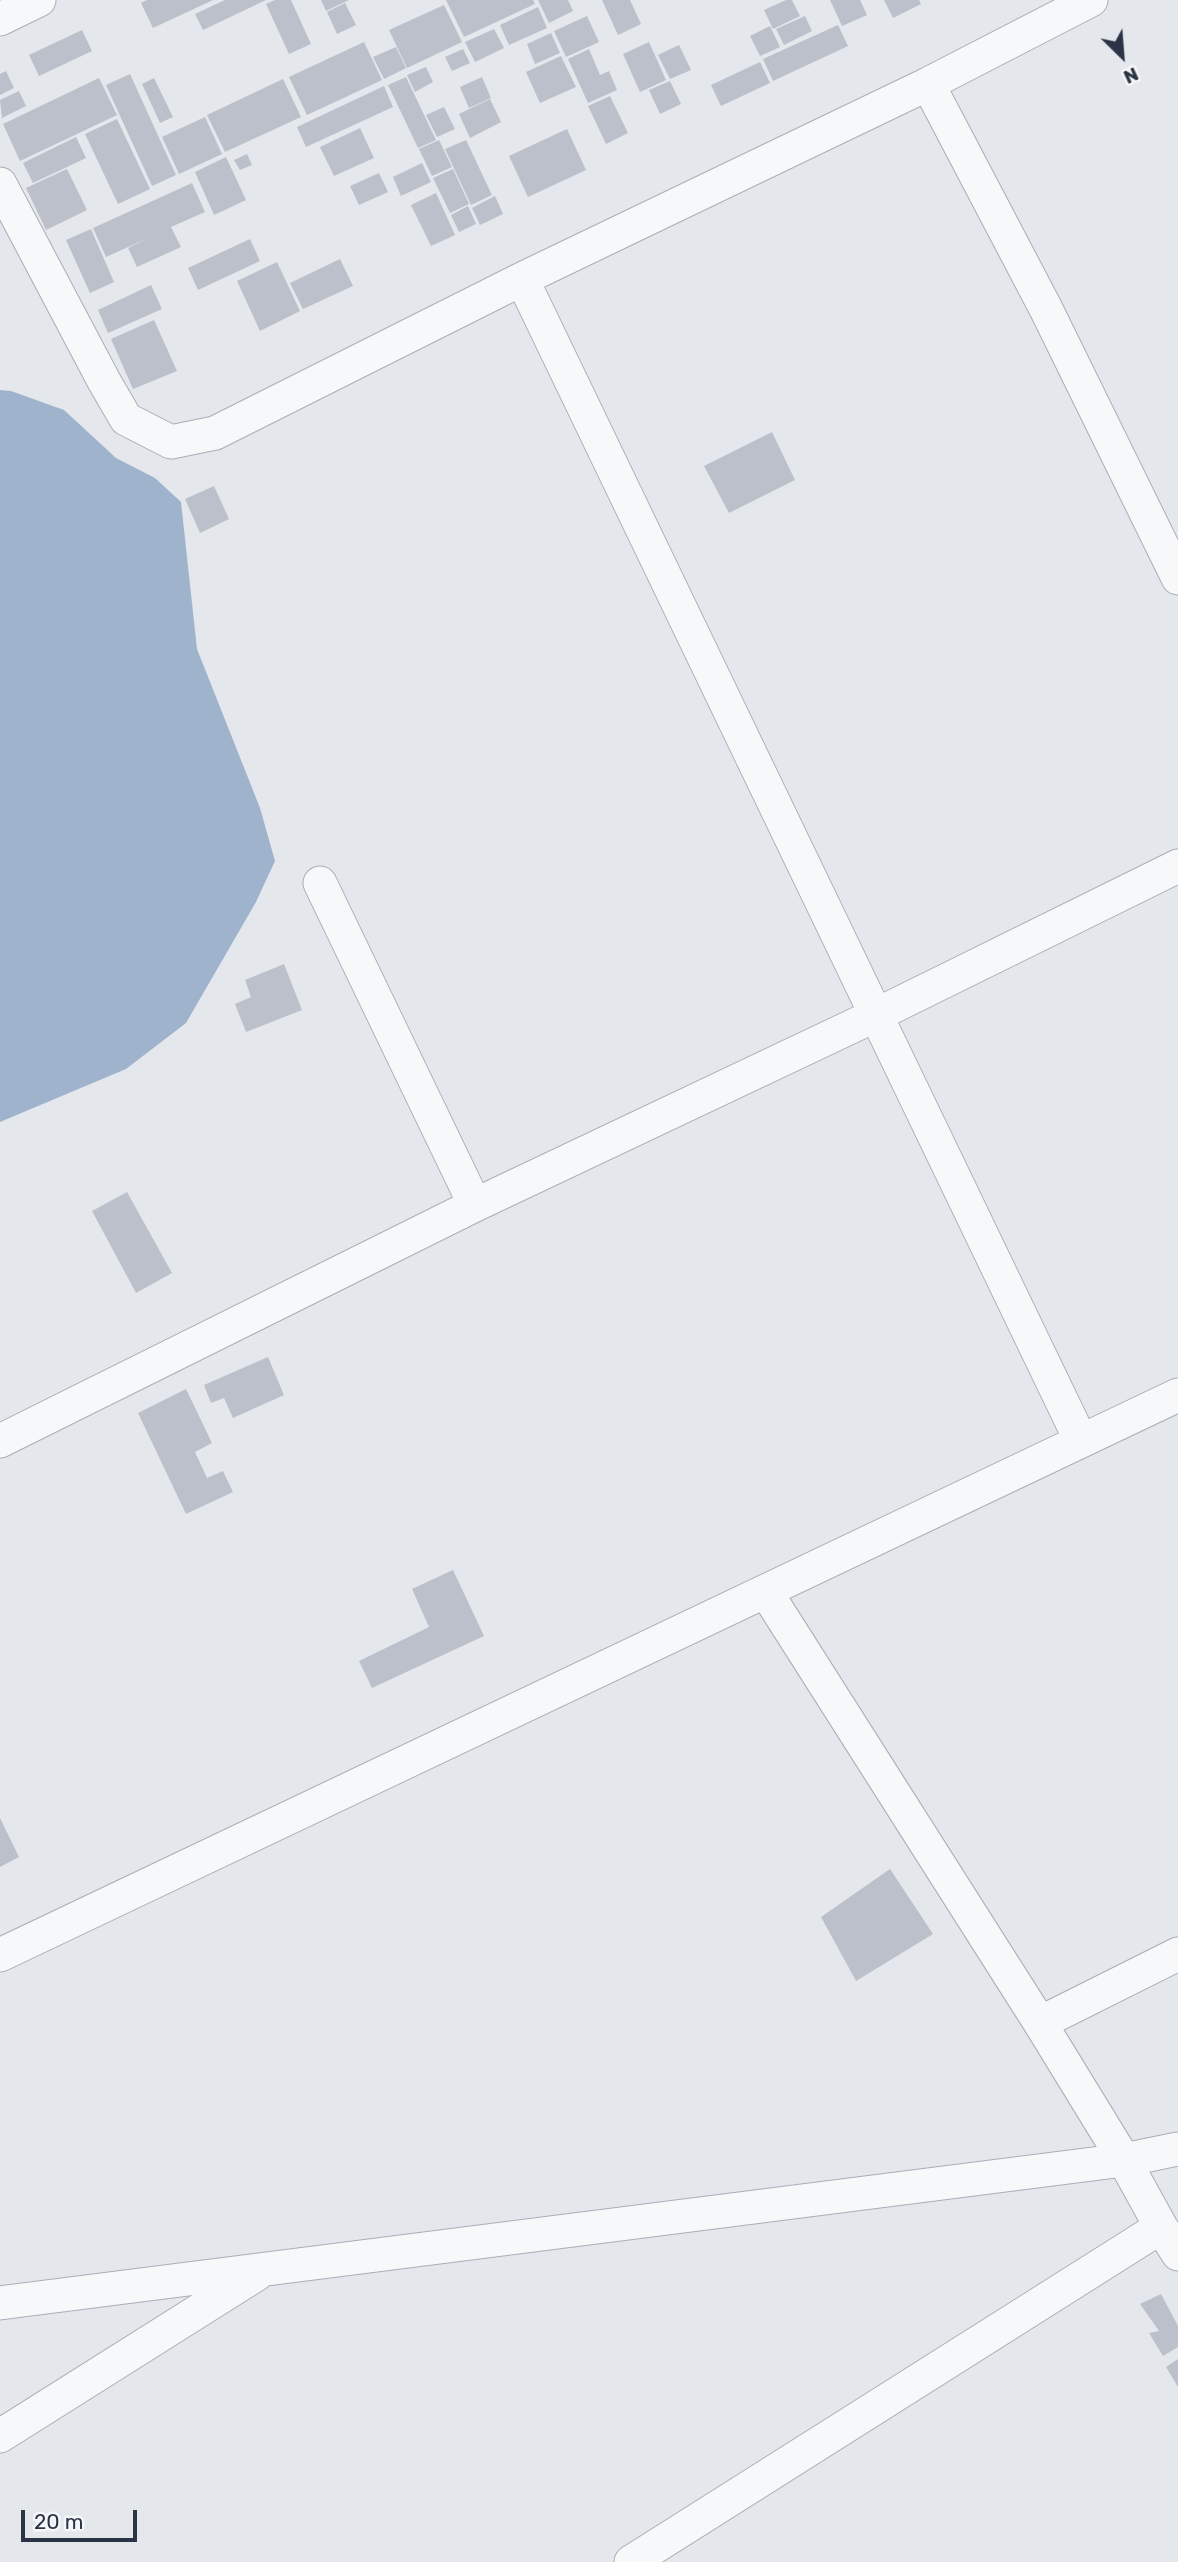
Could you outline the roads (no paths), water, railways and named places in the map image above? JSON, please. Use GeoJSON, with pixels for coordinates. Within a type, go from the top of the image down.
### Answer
{"type":"FeatureCollection","features":[{"type":"Feature","properties":{"kind":"street"},"geometry":{"type":"LineString","coordinates":[[0,19],[39,0]]}},
{"type":"Feature","properties":{"kind":"street"},"geometry":{"type":"LineString","coordinates":[[0,184],[126,419],[171,442],[215,433],[522,279],[928,84],[1091,0]]}},
{"type":"Feature","properties":{"kind":"street"},"geometry":{"type":"LineString","coordinates":[[928,84],[1046,309],[1178,578]]}},
{"type":"Feature","properties":{"kind":"street"},"geometry":{"type":"LineString","coordinates":[[522,279],[1081,1441]]}},
{"type":"Feature","properties":{"kind":"street"},"geometry":{"type":"LineString","coordinates":[[0,1441],[475,1205],[876,1015],[1178,866]]}},
{"type":"Feature","properties":{"kind":"street"},"geometry":{"type":"LineString","coordinates":[[320,883],[475,1205]]}},
{"type":"Feature","properties":{"kind":"street"},"geometry":{"type":"LineString","coordinates":[[0,1955],[1178,1395]]}},
{"type":"Feature","properties":{"kind":"street"},"geometry":{"type":"LineString","coordinates":[[631,2562],[1170,2241],[1040,2023],[766,1592]]}},
{"type":"Feature","properties":{"kind":"street"},"geometry":{"type":"LineString","coordinates":[[1040,2023],[1178,1954]]}},
{"type":"Feature","properties":{"kind":"street"},"geometry":{"type":"LineString","coordinates":[[0,2303],[1124,2160],[1178,2149]]}},
{"type":"Feature","properties":{"kind":"street"},"geometry":{"type":"LineString","coordinates":[[0,2436],[265,2269]]}},
{"type":"Feature","properties":{"kind":"water"},"geometry":{"type":"Polygon","coordinates":[[[0,390],[11,391],[64,410],[116,458],[155,478],[181,502],[197,649],[260,808],[275,861],[256,902],[186,1023],[126,1069],[0,1122],[0,390]]]}}]}
